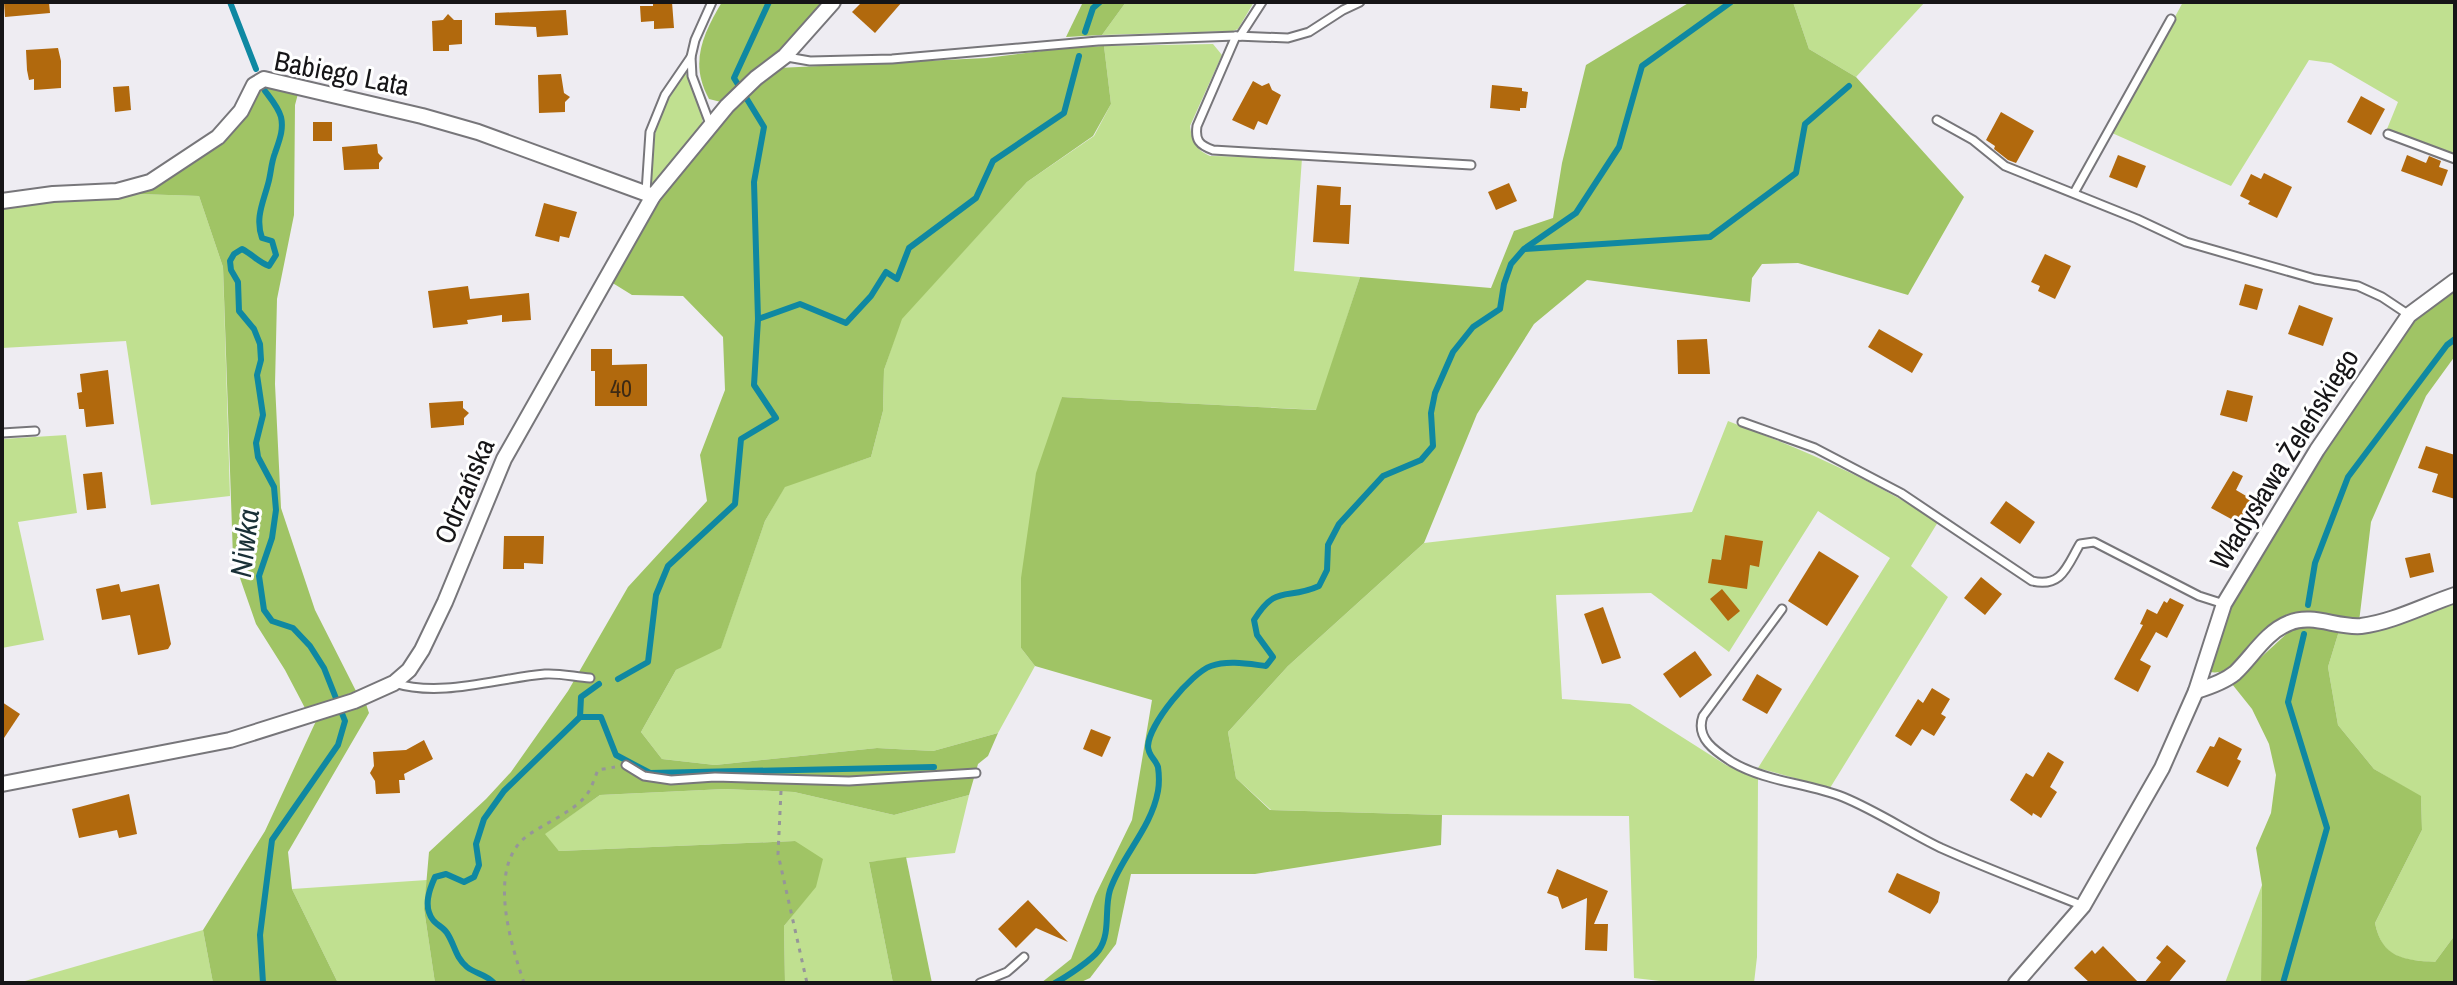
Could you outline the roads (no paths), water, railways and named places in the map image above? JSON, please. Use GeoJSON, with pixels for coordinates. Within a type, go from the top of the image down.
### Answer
{"type":"FeatureCollection","features":[{"type":"Feature","properties":{"kind":"street","name":"Odrzańska"},"geometry":{"type":"LineString","coordinates":[[2,784],[230,740],[354,701],[394,683],[409,670],[445,602],[504,459],[650,194],[727,106],[785,56],[833,2]]}},
{"type":"Feature","properties":{"kind":"street","name":"Babiego Lata"},"geometry":{"type":"LineString","coordinates":[[2,201],[53,194],[117,191],[150,182],[229,127],[263,74],[478,132],[650,194]]}},
{"type":"Feature","properties":{"kind":"street","name":"Władysława Żeleńskiego"},"geometry":{"type":"LineString","coordinates":[[2016,983],[2083,906],[2162,768],[2196,691],[2224,604],[2325,438],[2409,315],[2455,281]]}},
{"type":"Feature","properties":{"kind":"street"},"geometry":{"type":"LineString","coordinates":[[2196,691],[2233,674],[2285,624],[2295,620],[2313,619],[2359,626],[2455,595]]}},
{"type":"Feature","properties":{"kind":"lane"},"geometry":{"type":"LineString","coordinates":[[710,124],[692,76],[691,57],[712,2]]}},
{"type":"Feature","properties":{"kind":"lane"},"geometry":{"type":"LineString","coordinates":[[1262,2],[1238,36],[1197,126],[1196,137],[1202,146],[1213,150],[1471,165]]}},
{"type":"Feature","properties":{"kind":"lane"},"geometry":{"type":"LineString","coordinates":[[785,56],[810,61],[892,59],[1098,41],[1298,37],[1360,2]]}},
{"type":"Feature","properties":{"kind":"lane"},"geometry":{"type":"LineString","coordinates":[[2074,193],[2171,19]]}},
{"type":"Feature","properties":{"kind":"lane"},"geometry":{"type":"LineString","coordinates":[[650,194],[650,132],[665,95],[691,57]]}},
{"type":"Feature","properties":{"kind":"lane"},"geometry":{"type":"LineString","coordinates":[[1937,120],[1973,140],[2005,166],[2186,242],[2315,279],[2358,286],[2409,315]]}},
{"type":"Feature","properties":{"kind":"lane"},"geometry":{"type":"LineString","coordinates":[[2388,134],[2455,159]]}},
{"type":"Feature","properties":{"kind":"lane"},"geometry":{"type":"LineString","coordinates":[[1742,422],[1815,448],[1901,493],[2032,581],[2043,584],[2053,582],[2060,577],[2080,544],[2094,542],[2199,596],[2224,604]]}},
{"type":"Feature","properties":{"kind":"lane"},"geometry":{"type":"LineString","coordinates":[[2,433],[35,431]]}},
{"type":"Feature","properties":{"kind":"lane"},"geometry":{"type":"LineString","coordinates":[[1782,609],[1703,716],[1699,725],[1702,738],[1734,763],[1781,781],[1845,798],[1941,847],[2083,906]]}},
{"type":"Feature","properties":{"kind":"lane"},"geometry":{"type":"LineString","coordinates":[[394,683],[431,689],[549,674],[590,678]]}},
{"type":"Feature","properties":{"kind":"lane"},"geometry":{"type":"LineString","coordinates":[[626,765],[644,776],[671,780],[715,777],[849,781],[976,773]]}},
{"type":"Feature","properties":{"kind":"lane"},"geometry":{"type":"LineString","coordinates":[[980,983],[1007,972],[1024,957]]}},
{"type":"Feature","properties":{"kind":"waterway","name":"Niwka"},"geometry":{"type":"LineString","coordinates":[[230,2],[256,69]]}},
{"type":"Feature","properties":{"kind":"waterway","name":"Niwka"},"geometry":{"type":"LineString","coordinates":[[618,679],[648,662],[656,595],[668,566],[735,504],[741,439],[776,418],[754,385],[758,319],[754,182],[764,127],[734,78],[769,2]]}},
{"type":"Feature","properties":{"kind":"waterway"},"geometry":{"type":"LineString","coordinates":[[1085,32],[1093,8],[1100,2]]}},
{"type":"Feature","properties":{"kind":"waterway"},"geometry":{"type":"LineString","coordinates":[[1055,983],[1091,959],[1103,943],[1110,890],[1154,805],[1158,770],[1148,746],[1163,713],[1193,678],[1211,666],[1231,663],[1266,666],[1273,657],[1257,635],[1254,620],[1276,597],[1319,586],[1327,570],[1328,545],[1339,524],[1383,476],[1421,460],[1433,446],[1431,413],[1435,393],[1453,352],[1473,327],[1500,309],[1511,264],[1524,249],[1576,213],[1619,147],[1642,66],[1731,2]]}},
{"type":"Feature","properties":{"kind":"waterway"},"geometry":{"type":"LineString","coordinates":[[758,319],[800,304],[846,323],[871,296],[886,272],[897,279],[909,248],[976,198],[993,161],[1064,113],[1079,56]]}},
{"type":"Feature","properties":{"kind":"waterway"},"geometry":{"type":"LineString","coordinates":[[1525,249],[1710,237],[1796,173],[1805,124],[1849,86]]}},
{"type":"Feature","properties":{"kind":"waterway","name":"Niwka"},"geometry":{"type":"LineString","coordinates":[[263,983],[260,935],[272,840],[338,745],[345,721],[324,668],[310,646],[293,628],[272,621],[264,610],[259,576],[272,538],[276,510],[274,487],[258,457],[256,443],[263,415],[257,375],[261,360],[260,344],[254,329],[239,311],[238,282],[230,261],[242,249],[269,266],[276,255],[272,241],[262,238],[260,217],[282,122],[265,91]]}},
{"type":"Feature","properties":{"kind":"waterway"},"geometry":{"type":"LineString","coordinates":[[2308,605],[2315,563],[2348,477],[2447,345],[2455,339]]}},
{"type":"Feature","properties":{"kind":"waterway"},"geometry":{"type":"LineString","coordinates":[[2283,983],[2327,828],[2288,702],[2304,634]]}},
{"type":"Feature","properties":{"kind":"waterway","name":"Niwka"},"geometry":{"type":"LineString","coordinates":[[494,983],[463,963],[447,933],[433,920],[428,904],[431,887],[435,877],[446,874],[464,882],[474,877],[479,865],[476,844],[484,819],[504,791],[580,717],[581,697],[599,684]]}},
{"type":"Feature","properties":{"kind":"waterway"},"geometry":{"type":"LineString","coordinates":[[580,717],[601,717],[616,755],[650,773],[934,767]]}}]}
